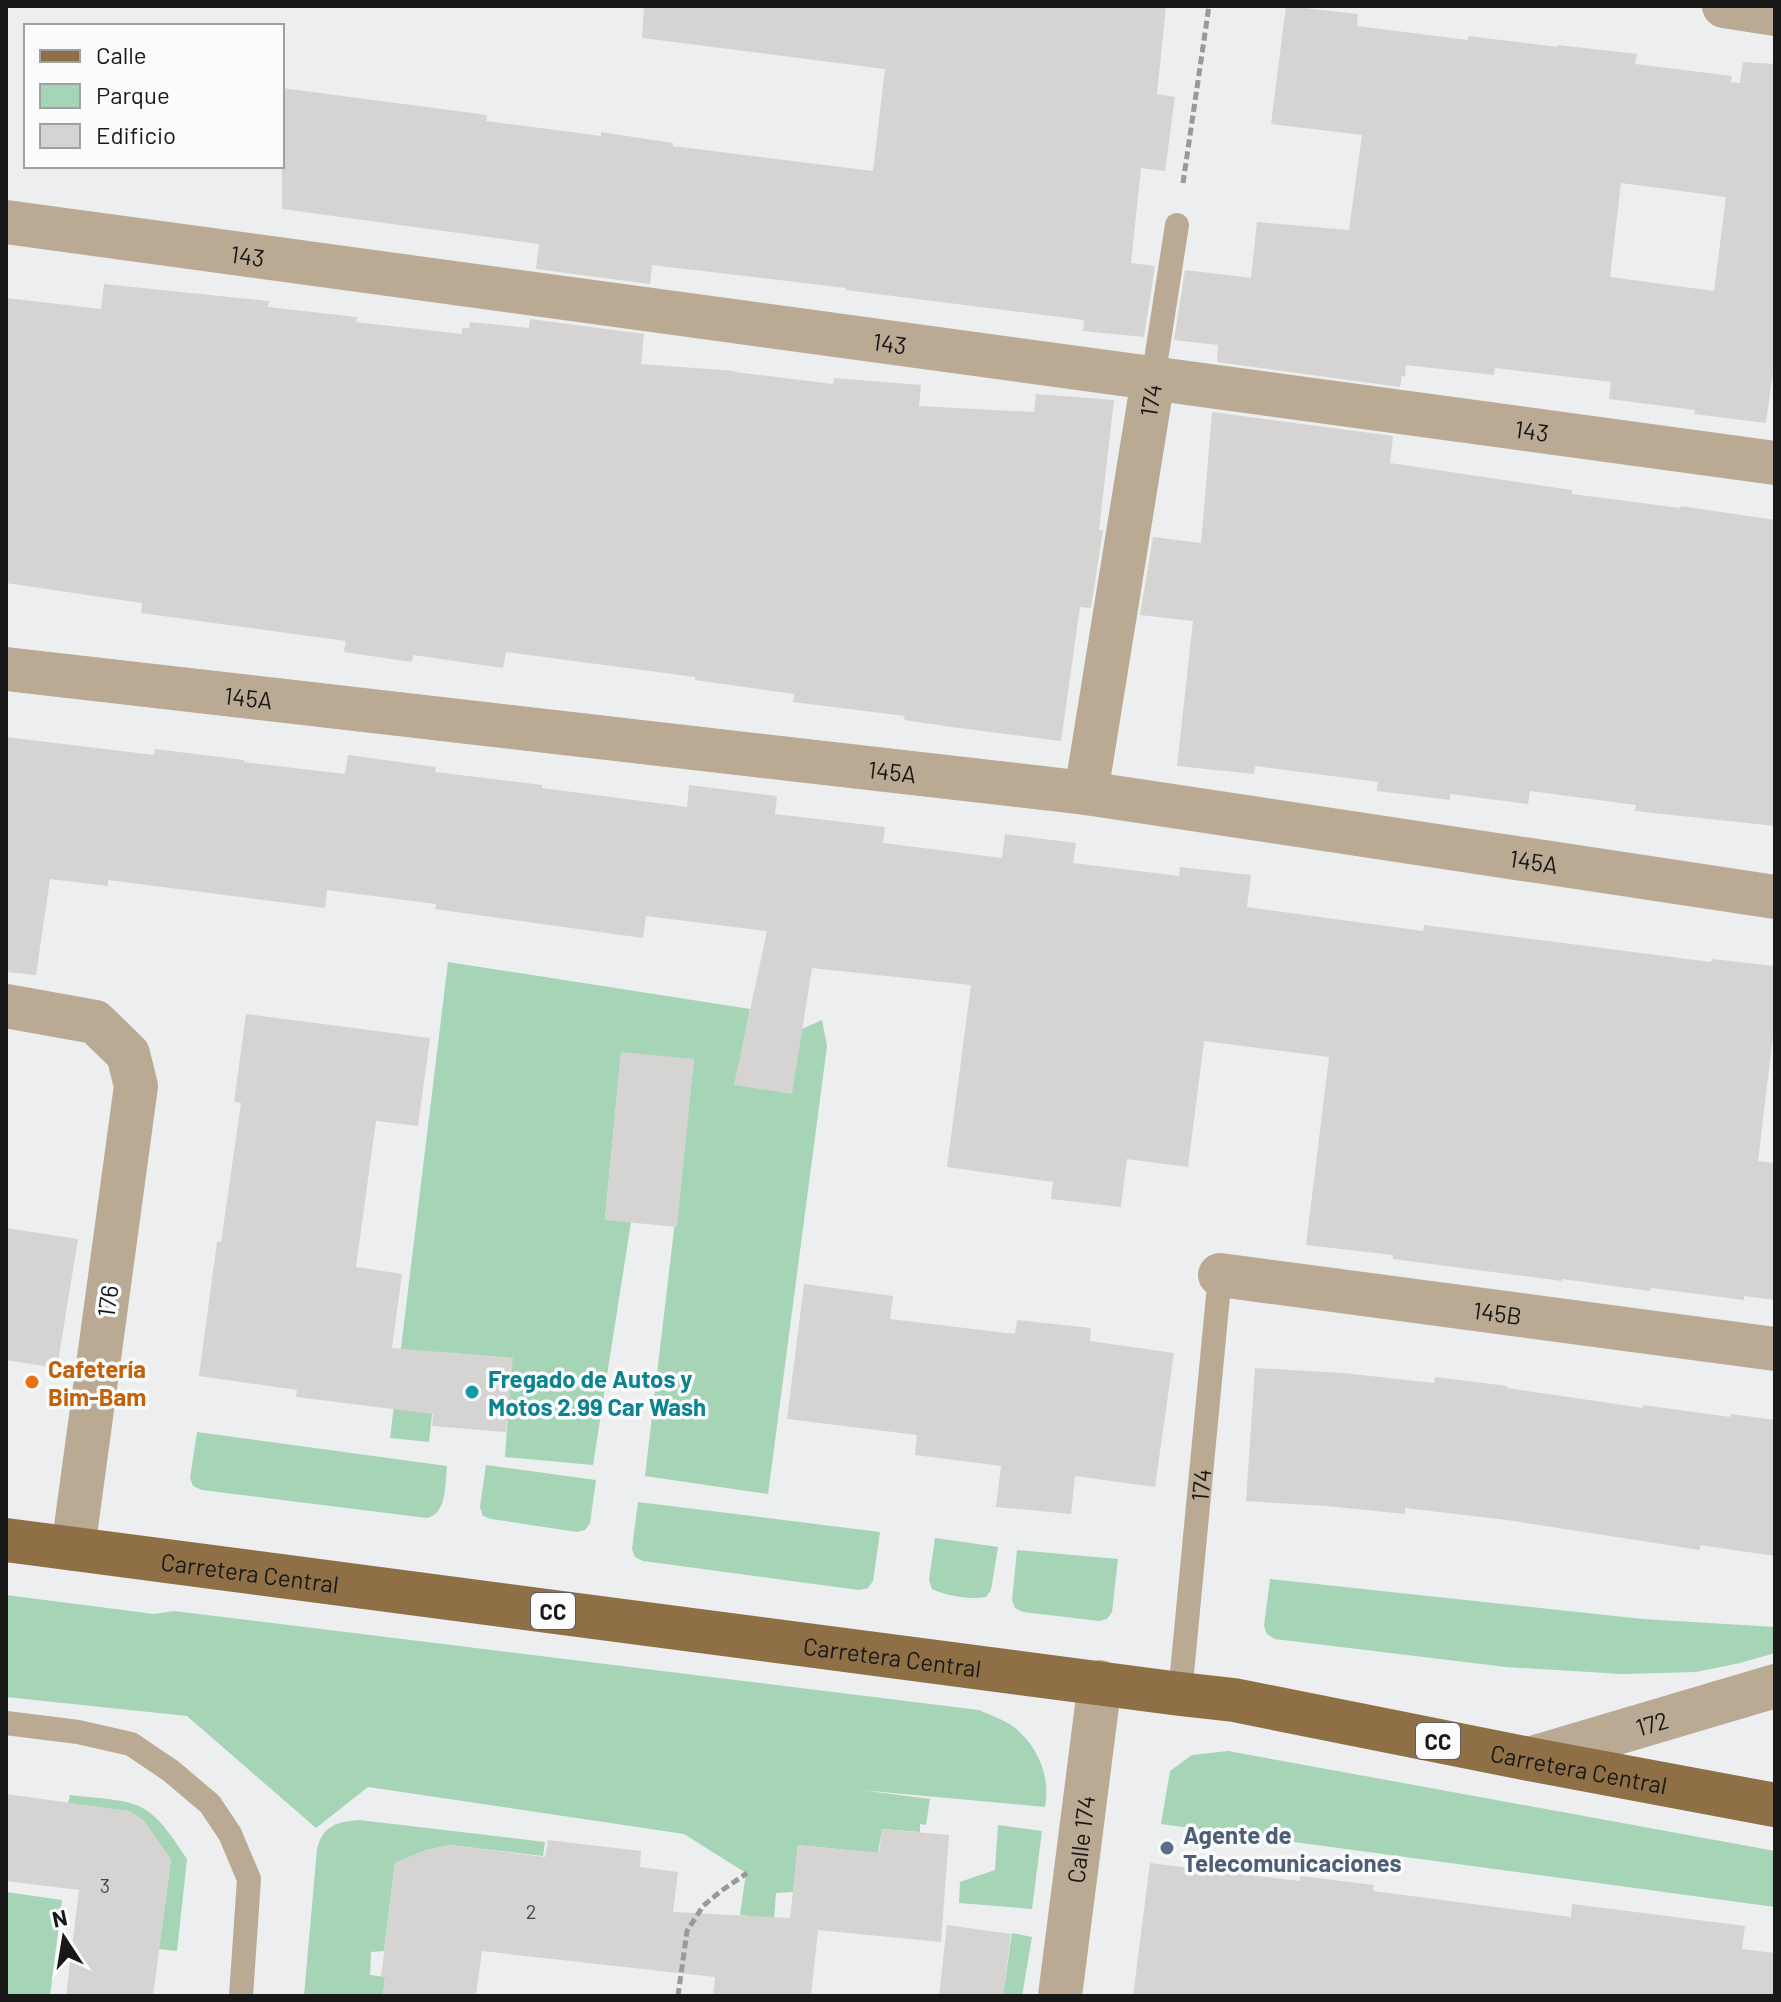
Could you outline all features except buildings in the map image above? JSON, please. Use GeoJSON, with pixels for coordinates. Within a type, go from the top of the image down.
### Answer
{"type":"FeatureCollection","features":[{"type":"Feature","properties":{"kind":"main road","name":"Carretera Central"},"geometry":{"type":"LineString","coordinates":[[6,1540],[1234,1700],[1775,1805]]}},
{"type":"Feature","properties":{"kind":"street"},"geometry":{"type":"LineString","coordinates":[[1724,6],[1775,14]]}},
{"type":"Feature","properties":{"kind":"street","name":"143"},"geometry":{"type":"LineString","coordinates":[[6,222],[1775,463]]}},
{"type":"Feature","properties":{"kind":"street","name":"174"},"geometry":{"type":"LineString","coordinates":[[1086,793],[1153,379]]}},
{"type":"Feature","properties":{"kind":"street","name":"145A"},"geometry":{"type":"LineString","coordinates":[[6,669],[1086,793],[1775,897]]}},
{"type":"Feature","properties":{"kind":"street","name":"176"},"geometry":{"type":"LineString","coordinates":[[6,1006],[95,1022],[128,1054],[136,1086],[73,1549]]}},
{"type":"Feature","properties":{"kind":"street","name":"145B"},"geometry":{"type":"LineString","coordinates":[[1220,1275],[1775,1349]]}},
{"type":"Feature","properties":{"kind":"street","name":"Calle 174"},"geometry":{"type":"LineString","coordinates":[[1060,1996],[1100,1682]]}},
{"type":"Feature","properties":{"kind":"street","name":"172"},"geometry":{"type":"LineString","coordinates":[[1529,1759],[1775,1686]]}},
{"type":"Feature","properties":{"kind":"lane","name":"174"},"geometry":{"type":"LineString","coordinates":[[1153,379],[1177,225]]}},
{"type":"Feature","properties":{"kind":"lane","name":"174"},"geometry":{"type":"LineString","coordinates":[[1180,1694],[1220,1275]]}},
{"type":"Feature","properties":{"kind":"lane"},"geometry":{"type":"LineString","coordinates":[[6,1723],[78,1732],[131,1744],[171,1771],[210,1804],[230,1834],[249,1879],[241,1996]]}},
{"type":"Feature","properties":{"kind":"path"},"geometry":{"type":"LineString","coordinates":[[1177,225],[1209,6]]}},
{"type":"Feature","properties":{"kind":"path"},"geometry":{"type":"LineString","coordinates":[[678,1996],[687,1931],[703,1906],[747,1873]]}},
{"type":"Feature","properties":{"kind":"green space"},"geometry":{"type":"Polygon","coordinates":[[[448,962],[750,1009],[735,1084],[802,1029],[822,1020],[827,1046],[768,1494],[645,1476],[694,1060],[621,1053],[605,1219],[631,1222],[593,1465],[505,1457],[512,1358],[439,1352],[429,1442],[390,1438],[448,962]]]}},
{"type":"Feature","properties":{"kind":"green space"},"geometry":{"type":"Polygon","coordinates":[[[197,1432],[447,1466],[442,1505],[427,1518],[202,1490],[193,1486],[190,1478],[197,1432]]]}},
{"type":"Feature","properties":{"kind":"green space"},"geometry":{"type":"Polygon","coordinates":[[[486,1465],[596,1480],[590,1523],[585,1530],[577,1532],[483,1516],[480,1507],[486,1465]]]}},
{"type":"Feature","properties":{"kind":"green space"},"geometry":{"type":"Polygon","coordinates":[[[638,1502],[880,1532],[873,1581],[868,1588],[859,1590],[643,1561],[635,1557],[632,1549],[638,1502]]]}},
{"type":"Feature","properties":{"kind":"green space"},"geometry":{"type":"Polygon","coordinates":[[[935,1538],[998,1547],[991,1590],[986,1597],[959,1597],[932,1589],[929,1580],[935,1538]]]}},
{"type":"Feature","properties":{"kind":"green space"},"geometry":{"type":"Polygon","coordinates":[[[1017,1550],[1118,1559],[1112,1612],[1107,1619],[1099,1621],[1023,1612],[1015,1608],[1012,1600],[1017,1550]]]}},
{"type":"Feature","properties":{"kind":"green space"},"geometry":{"type":"Polygon","coordinates":[[[1270,1579],[1643,1619],[1775,1627],[1775,1653],[1696,1672],[1622,1674],[1506,1667],[1275,1639],[1267,1634],[1264,1626],[1270,1579]]]}},
{"type":"Feature","properties":{"kind":"green space"},"geometry":{"type":"Polygon","coordinates":[[[6,1595],[154,1614],[174,1611],[979,1710],[1014,1727],[1030,1743],[1044,1774],[1045,1807],[860,1790],[930,1799],[926,1825],[920,1824],[920,1832],[882,1829],[878,1853],[798,1845],[793,1892],[776,1893],[774,1919],[740,1915],[746,1873],[684,1834],[368,1787],[316,1828],[187,1716],[6,1697],[6,1595]]]}},
{"type":"Feature","properties":{"kind":"green space"},"geometry":{"type":"Polygon","coordinates":[[[1228,1751],[1775,1851],[1775,1907],[1161,1824],[1170,1771],[1192,1755],[1228,1751]]]}},
{"type":"Feature","properties":{"kind":"green space"},"geometry":{"type":"Polygon","coordinates":[[[70,1795],[139,1806],[158,1820],[187,1859],[177,1951],[159,1949],[171,1860],[144,1821],[129,1811],[68,1804],[70,1795]]]}},
{"type":"Feature","properties":{"kind":"green space"},"geometry":{"type":"Polygon","coordinates":[[[359,1820],[545,1842],[543,1856],[450,1845],[426,1850],[395,1863],[384,1951],[371,1952],[370,1975],[385,1977],[383,1996],[304,1996],[317,1849],[323,1835],[332,1826],[359,1820]]]}},
{"type":"Feature","properties":{"kind":"green space"},"geometry":{"type":"Polygon","coordinates":[[[998,1825],[1042,1831],[1032,1909],[959,1903],[960,1882],[995,1870],[998,1825]]]}},
{"type":"Feature","properties":{"kind":"green space"},"geometry":{"type":"Polygon","coordinates":[[[6,1892],[62,1900],[50,1996],[6,1996],[6,1892]]]}},
{"type":"Feature","properties":{"kind":"green space"},"geometry":{"type":"Polygon","coordinates":[[[1012,1933],[1032,1937],[1022,1996],[1003,1996],[1012,1933]]]}},
{"type":"Feature","properties":{"kind":"place","name":"Cafetería Bim-Bam"},"geometry":{"type":"Point","coordinates":[32,1382]}},
{"type":"Feature","properties":{"kind":"place","name":"Fregado de Autos y Motos 2.99 Car Wash"},"geometry":{"type":"Point","coordinates":[472,1392]}},
{"type":"Feature","properties":{"kind":"place","name":"Agente de Telecomunicaciones"},"geometry":{"type":"Point","coordinates":[1167,1848]}}]}
